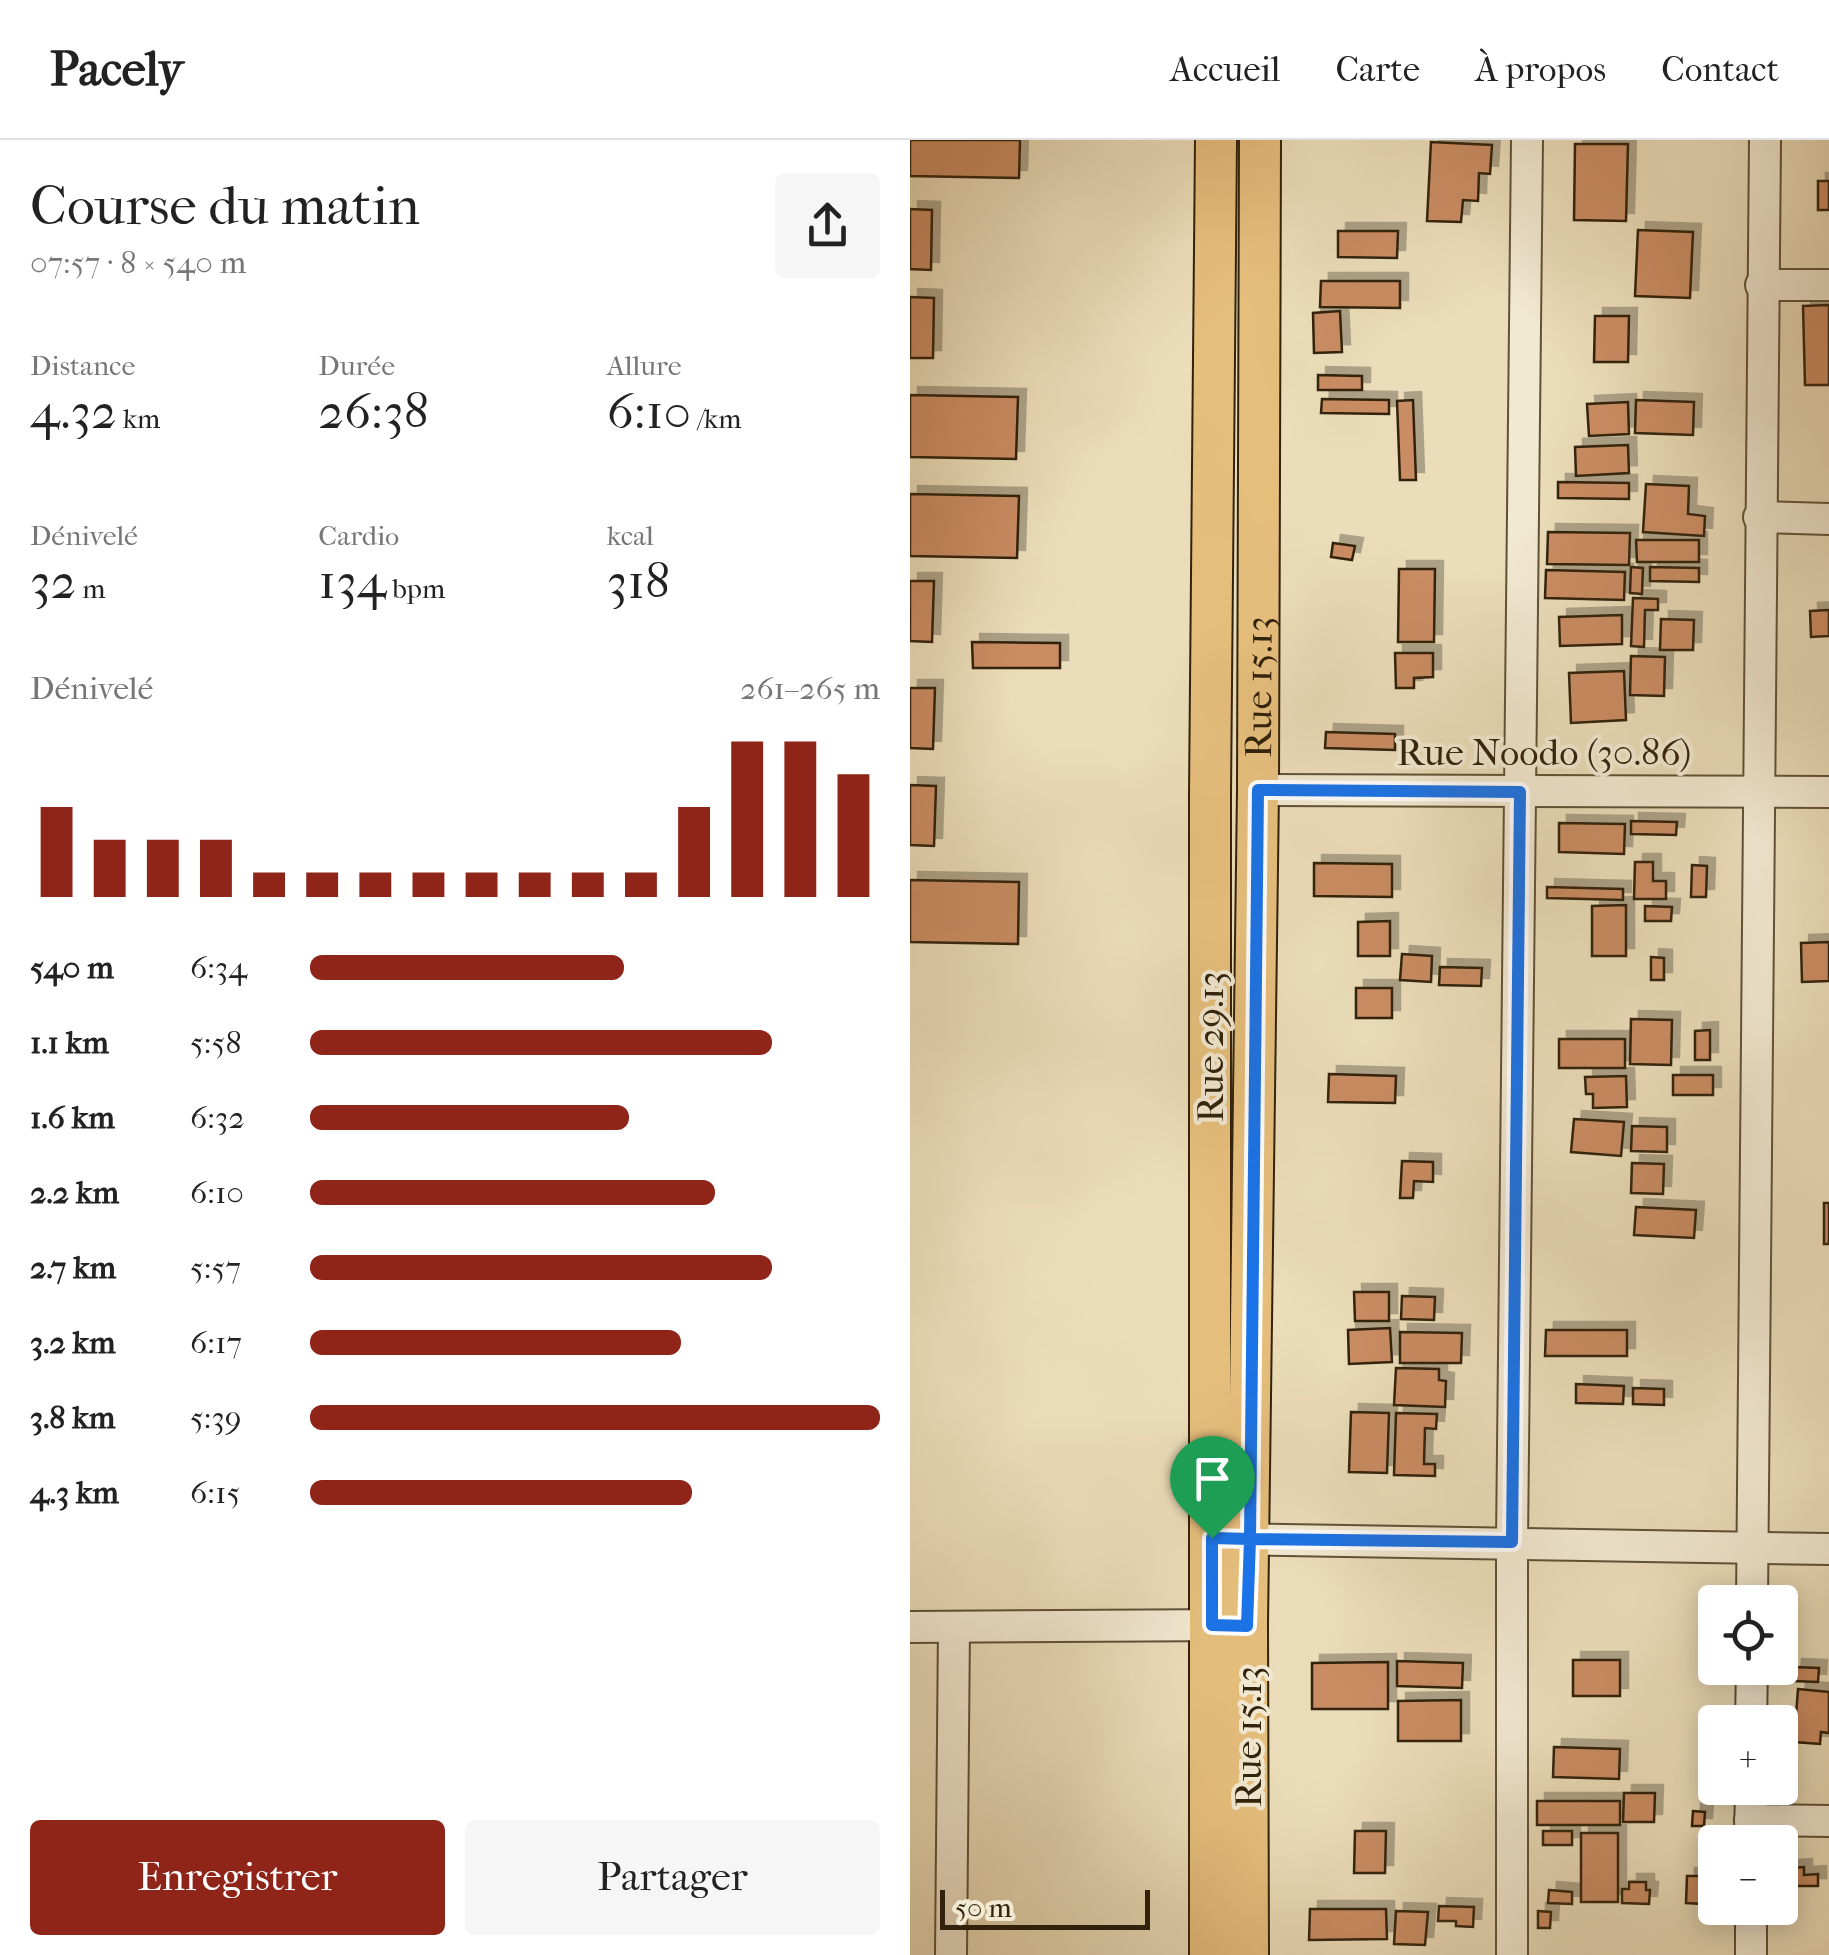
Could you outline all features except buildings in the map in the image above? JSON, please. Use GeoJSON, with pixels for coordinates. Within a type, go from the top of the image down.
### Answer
{"type":"FeatureCollection","features":[{"type":"Feature","properties":{"kind":"main road","name":"Rue 29.13"},"geometry":{"type":"LineString","coordinates":[[1216,140],[1210,774],[1231,1539]]}},
{"type":"Feature","properties":{"kind":"main road","name":"Rue 15.13"},"geometry":{"type":"LineString","coordinates":[[1248,1955],[1230,1625],[1258,790],[1260,140]]}},
{"type":"Feature","properties":{"kind":"main road"},"geometry":{"type":"LineString","coordinates":[[1210,1955],[1230,1625]]}},
{"type":"Feature","properties":{"kind":"street"},"geometry":{"type":"LineString","coordinates":[[1512,1955],[1512,1542],[1526,140]]}},
{"type":"Feature","properties":{"kind":"street"},"geometry":{"type":"LineString","coordinates":[[1752,1585],[1765,140]]}},
{"type":"Feature","properties":{"kind":"street"},"geometry":{"type":"LineString","coordinates":[[1761,285],[1829,285]]}},
{"type":"Feature","properties":{"kind":"street"},"geometry":{"type":"LineString","coordinates":[[1760,517],[1829,519]]}},
{"type":"Feature","properties":{"kind":"street","name":"Rue Noodo (30.86)"},"geometry":{"type":"LineString","coordinates":[[1258,790],[1829,792]]}},
{"type":"Feature","properties":{"kind":"street"},"geometry":{"type":"LineString","coordinates":[[1231,1539],[1829,1549]]}},
{"type":"Feature","properties":{"kind":"street"},"geometry":{"type":"LineString","coordinates":[[910,1627],[1230,1625]]}},
{"type":"Feature","properties":{"kind":"street"},"geometry":{"type":"LineString","coordinates":[[951,1955],[954,1627]]}},
{"type":"Feature","properties":{"kind":"street"},"geometry":{"type":"LineString","coordinates":[[1797,1825],[1829,1821]]}},
{"type":"Feature","properties":{"kind":"street"},"geometry":{"type":"LineString","coordinates":[[1751,1925],[1751,1955]]}},
{"type":"Feature","properties":{"kind":"route"},"geometry":{"type":"LineString","coordinates":[[1212,1538],[1212,1625],[1247,1626],[1250,1539],[1258,790],[1520,792],[1512,1542],[1250,1539],[1212,1538]]}}]}
